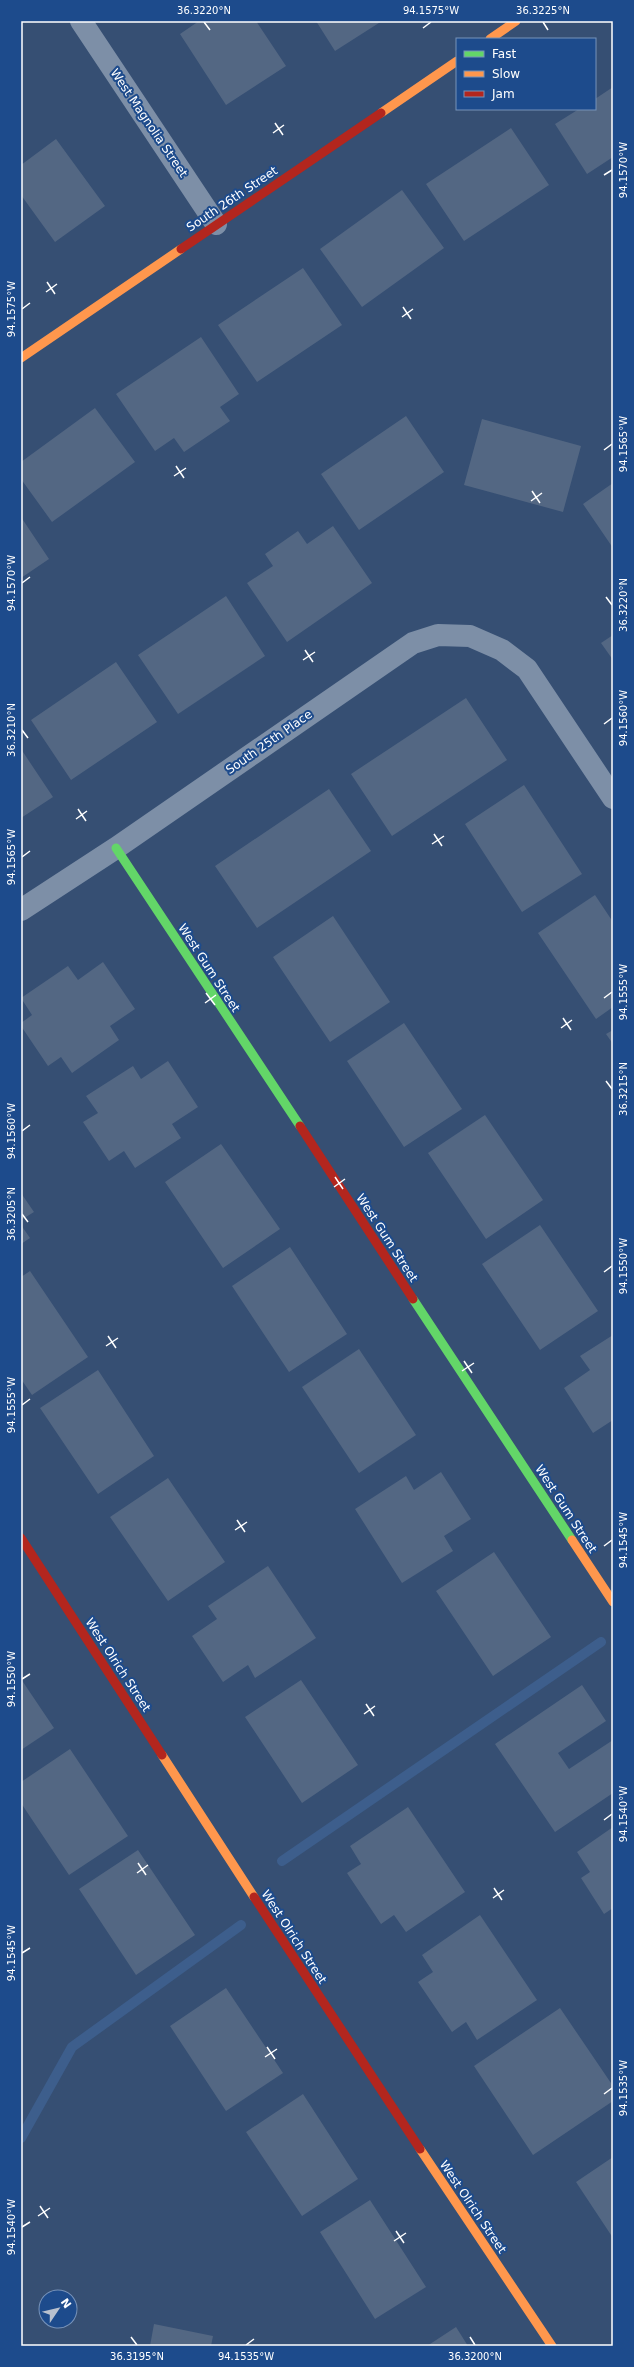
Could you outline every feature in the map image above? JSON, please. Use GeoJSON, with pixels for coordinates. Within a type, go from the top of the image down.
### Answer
{"type":"FeatureCollection","features":[{"type":"Feature","properties":{"kind":"street","name":"West Magnolia Street"},"geometry":{"type":"LineString","coordinates":[[81,21],[216,224]]}},
{"type":"Feature","properties":{"kind":"street"},"geometry":{"type":"LineString","coordinates":[[491,38],[516,21]]}},
{"type":"Feature","properties":{"kind":"street","name":"South 26th Street"},"geometry":{"type":"LineString","coordinates":[[21,358],[456,62]]}},
{"type":"Feature","properties":{"kind":"street","name":"South 25th Place"},"geometry":{"type":"LineString","coordinates":[[21,910],[116,848],[412,643],[438,635],[470,636],[502,650],[527,669],[613,798]]}},
{"type":"Feature","properties":{"kind":"street","name":"West Gum Street"},"geometry":{"type":"LineString","coordinates":[[116,848],[613,1602]]}},
{"type":"Feature","properties":{"kind":"street","name":"West Olrich Street"},"geometry":{"type":"LineString","coordinates":[[21,1538],[335,2022],[552,2346]]}},
{"type":"Feature","properties":{"kind":"building"},"geometry":{"type":"Polygon","coordinates":[[[199,21],[256,21],[286,66],[226,105],[180,34],[199,21]]]}},
{"type":"Feature","properties":{"kind":"building"},"geometry":{"type":"Polygon","coordinates":[[[316,21],[382,21],[335,51],[316,21]]]}},
{"type":"Feature","properties":{"kind":"building"},"geometry":{"type":"Polygon","coordinates":[[[613,87],[613,157],[587,174],[555,124],[577,110],[596,110],[596,98],[613,87]]]}},
{"type":"Feature","properties":{"kind":"building"},"geometry":{"type":"Polygon","coordinates":[[[511,128],[549,185],[464,241],[426,184],[511,128]]]}},
{"type":"Feature","properties":{"kind":"building"},"geometry":{"type":"Polygon","coordinates":[[[56,139],[105,206],[55,242],[21,195],[21,165],[56,139]]]}},
{"type":"Feature","properties":{"kind":"building"},"geometry":{"type":"Polygon","coordinates":[[[402,190],[444,248],[362,307],[320,249],[402,190]]]}},
{"type":"Feature","properties":{"kind":"building"},"geometry":{"type":"Polygon","coordinates":[[[303,268],[342,325],[257,382],[218,325],[303,268]]]}},
{"type":"Feature","properties":{"kind":"building"},"geometry":{"type":"Polygon","coordinates":[[[201,337],[239,394],[220,407],[230,421],[184,452],[174,438],[155,451],[116,394],[201,337]]]}},
{"type":"Feature","properties":{"kind":"building"},"geometry":{"type":"Polygon","coordinates":[[[95,408],[135,462],[52,522],[21,479],[21,462],[95,408]]]}},
{"type":"Feature","properties":{"kind":"building"},"geometry":{"type":"Polygon","coordinates":[[[406,416],[444,472],[359,530],[321,474],[406,416]]]}},
{"type":"Feature","properties":{"kind":"building"},"geometry":{"type":"Polygon","coordinates":[[[482,419],[581,446],[563,512],[464,485],[482,419]]]}},
{"type":"Feature","properties":{"kind":"building"},"geometry":{"type":"Polygon","coordinates":[[[613,483],[613,548],[583,504],[613,483]]]}},
{"type":"Feature","properties":{"kind":"building"},"geometry":{"type":"Polygon","coordinates":[[[21,517],[49,559],[21,578],[21,517]]]}},
{"type":"Feature","properties":{"kind":"building"},"geometry":{"type":"Polygon","coordinates":[[[333,526],[372,583],[287,642],[247,583],[273,566],[265,554],[298,531],[307,544],[333,526]]]}},
{"type":"Feature","properties":{"kind":"building"},"geometry":{"type":"Polygon","coordinates":[[[226,596],[265,656],[178,714],[138,655],[226,596]]]}},
{"type":"Feature","properties":{"kind":"building"},"geometry":{"type":"Polygon","coordinates":[[[613,635],[613,660],[601,643],[613,635]]]}},
{"type":"Feature","properties":{"kind":"building"},"geometry":{"type":"Polygon","coordinates":[[[116,662],[157,722],[71,780],[31,720],[116,662]]]}},
{"type":"Feature","properties":{"kind":"building"},"geometry":{"type":"Polygon","coordinates":[[[466,698],[507,760],[392,836],[351,774],[466,698]]]}},
{"type":"Feature","properties":{"kind":"building"},"geometry":{"type":"Polygon","coordinates":[[[21,749],[53,797],[21,818],[21,749]]]}},
{"type":"Feature","properties":{"kind":"building"},"geometry":{"type":"Polygon","coordinates":[[[524,785],[582,874],[522,912],[465,824],[524,785]]]}},
{"type":"Feature","properties":{"kind":"building"},"geometry":{"type":"Polygon","coordinates":[[[329,789],[371,851],[257,928],[215,866],[329,789]]]}},
{"type":"Feature","properties":{"kind":"building"},"geometry":{"type":"Polygon","coordinates":[[[595,895],[613,922],[613,1007],[596,1019],[538,933],[595,895]]]}},
{"type":"Feature","properties":{"kind":"building"},"geometry":{"type":"Polygon","coordinates":[[[333,916],[390,1002],[330,1042],[273,957],[333,916]]]}},
{"type":"Feature","properties":{"kind":"building"},"geometry":{"type":"Polygon","coordinates":[[[103,962],[135,1009],[110,1026],[119,1040],[72,1073],[61,1057],[48,1066],[21,1026],[21,1023],[32,1015],[21,998],[68,966],[78,980],[103,962]]]}},
{"type":"Feature","properties":{"kind":"building"},"geometry":{"type":"Polygon","coordinates":[[[404,1023],[462,1109],[404,1147],[347,1061],[404,1023]]]}},
{"type":"Feature","properties":{"kind":"building"},"geometry":{"type":"Polygon","coordinates":[[[613,1030],[613,1044],[606,1034],[613,1030]]]}},
{"type":"Feature","properties":{"kind":"building"},"geometry":{"type":"Polygon","coordinates":[[[168,1061],[198,1107],[172,1124],[181,1138],[135,1168],[124,1151],[109,1161],[83,1122],[98,1113],[86,1096],[133,1066],[141,1079],[168,1061]]]}},
{"type":"Feature","properties":{"kind":"building"},"geometry":{"type":"Polygon","coordinates":[[[485,1115],[543,1200],[486,1239],[428,1153],[485,1115]]]}},
{"type":"Feature","properties":{"kind":"building"},"geometry":{"type":"Polygon","coordinates":[[[221,1144],[280,1229],[223,1268],[165,1182],[221,1144]]]}},
{"type":"Feature","properties":{"kind":"building"},"geometry":{"type":"Polygon","coordinates":[[[21,1193],[34,1212],[21,1220],[21,1193]]]}},
{"type":"Feature","properties":{"kind":"building"},"geometry":{"type":"Polygon","coordinates":[[[21,1225],[30,1238],[21,1244],[21,1225]]]}},
{"type":"Feature","properties":{"kind":"building"},"geometry":{"type":"Polygon","coordinates":[[[540,1225],[598,1311],[540,1350],[482,1264],[540,1225]]]}},
{"type":"Feature","properties":{"kind":"building"},"geometry":{"type":"Polygon","coordinates":[[[290,1247],[347,1334],[289,1372],[232,1286],[290,1247]]]}},
{"type":"Feature","properties":{"kind":"building"},"geometry":{"type":"Polygon","coordinates":[[[30,1271],[88,1357],[32,1395],[21,1379],[21,1277],[30,1271]]]}},
{"type":"Feature","properties":{"kind":"building"},"geometry":{"type":"Polygon","coordinates":[[[613,1335],[613,1420],[593,1433],[564,1388],[590,1370],[580,1356],[613,1335]]]}},
{"type":"Feature","properties":{"kind":"building"},"geometry":{"type":"Polygon","coordinates":[[[359,1349],[416,1435],[359,1473],[302,1387],[359,1349]]]}},
{"type":"Feature","properties":{"kind":"building"},"geometry":{"type":"Polygon","coordinates":[[[98,1370],[154,1456],[98,1494],[40,1408],[98,1370]]]}},
{"type":"Feature","properties":{"kind":"building"},"geometry":{"type":"Polygon","coordinates":[[[441,1472],[471,1519],[444,1536],[453,1551],[402,1583],[355,1509],[406,1476],[414,1490],[441,1472]]]}},
{"type":"Feature","properties":{"kind":"building"},"geometry":{"type":"Polygon","coordinates":[[[168,1478],[225,1562],[168,1601],[110,1517],[168,1478]]]}},
{"type":"Feature","properties":{"kind":"building"},"geometry":{"type":"Polygon","coordinates":[[[494,1552],[551,1637],[493,1676],[436,1591],[494,1552]]]}},
{"type":"Feature","properties":{"kind":"building"},"geometry":{"type":"Polygon","coordinates":[[[268,1566],[316,1638],[255,1678],[248,1665],[223,1682],[192,1636],[217,1619],[208,1606],[268,1566]]]}},
{"type":"Feature","properties":{"kind":"building"},"geometry":{"type":"Polygon","coordinates":[[[21,1679],[54,1728],[21,1750],[21,1679]]]}},
{"type":"Feature","properties":{"kind":"building"},"geometry":{"type":"Polygon","coordinates":[[[301,1680],[358,1765],[302,1803],[245,1717],[301,1680]]]}},
{"type":"Feature","properties":{"kind":"building"},"geometry":{"type":"Polygon","coordinates":[[[582,1685],[606,1721],[558,1753],[569,1769],[613,1740],[613,1793],[555,1832],[495,1744],[582,1685]]]}},
{"type":"Feature","properties":{"kind":"building"},"geometry":{"type":"Polygon","coordinates":[[[70,1749],[128,1836],[69,1875],[21,1803],[21,1782],[70,1749]]]}},
{"type":"Feature","properties":{"kind":"building"},"geometry":{"type":"Polygon","coordinates":[[[408,1807],[465,1892],[406,1932],[394,1915],[381,1924],[347,1873],[361,1864],[350,1846],[408,1807]]]}},
{"type":"Feature","properties":{"kind":"building"},"geometry":{"type":"Polygon","coordinates":[[[613,1827],[613,1908],[604,1914],[581,1878],[590,1872],[577,1852],[613,1827]]]}},
{"type":"Feature","properties":{"kind":"building"},"geometry":{"type":"Polygon","coordinates":[[[138,1850],[195,1935],[136,1975],[79,1889],[138,1850]]]}},
{"type":"Feature","properties":{"kind":"building"},"geometry":{"type":"Polygon","coordinates":[[[480,1915],[537,2000],[477,2040],[466,2022],[452,2032],[418,1982],[433,1972],[422,1955],[480,1915]]]}},
{"type":"Feature","properties":{"kind":"building"},"geometry":{"type":"Polygon","coordinates":[[[226,1988],[283,2073],[226,2111],[170,2026],[226,1988]]]}},
{"type":"Feature","properties":{"kind":"building"},"geometry":{"type":"Polygon","coordinates":[[[560,2008],[613,2086],[613,2101],[533,2155],[474,2066],[560,2008]]]}},
{"type":"Feature","properties":{"kind":"building"},"geometry":{"type":"Polygon","coordinates":[[[303,2094],[358,2179],[302,2216],[246,2132],[303,2094]]]}},
{"type":"Feature","properties":{"kind":"building"},"geometry":{"type":"Polygon","coordinates":[[[613,2157],[613,2238],[576,2182],[613,2157]]]}},
{"type":"Feature","properties":{"kind":"building"},"geometry":{"type":"Polygon","coordinates":[[[370,2200],[426,2287],[375,2319],[320,2232],[370,2200]]]}},
{"type":"Feature","properties":{"kind":"building"},"geometry":{"type":"Polygon","coordinates":[[[154,2324],[213,2336],[211,2346],[150,2346],[154,2324]]]}},
{"type":"Feature","properties":{"kind":"building"},"geometry":{"type":"Polygon","coordinates":[[[456,2327],[468,2346],[427,2346],[456,2327]]]}},
{"type":"Feature","properties":{"kind":"waterway"},"geometry":{"type":"LineString","coordinates":[[282,1861],[601,1642]]}},
{"type":"Feature","properties":{"kind":"waterway"},"geometry":{"type":"LineString","coordinates":[[21,2138],[72,2047],[241,1925]]}},
{"type":"Feature","properties":{"kind":"traffic: fast"},"geometry":{"type":"LineString","coordinates":[[116,848],[300,1126]]}},
{"type":"Feature","properties":{"kind":"traffic: fast"},"geometry":{"type":"LineString","coordinates":[[413,1299],[572,1540]]}},
{"type":"Feature","properties":{"kind":"traffic: slow"},"geometry":{"type":"LineString","coordinates":[[491,38],[516,21]]}},
{"type":"Feature","properties":{"kind":"traffic: slow"},"geometry":{"type":"LineString","coordinates":[[381,113],[456,62]]}},
{"type":"Feature","properties":{"kind":"traffic: slow"},"geometry":{"type":"LineString","coordinates":[[21,358],[181,249]]}},
{"type":"Feature","properties":{"kind":"traffic: slow"},"geometry":{"type":"LineString","coordinates":[[572,1540],[613,1602]]}},
{"type":"Feature","properties":{"kind":"traffic: slow"},"geometry":{"type":"LineString","coordinates":[[162,1755],[254,1897]]}},
{"type":"Feature","properties":{"kind":"traffic: slow"},"geometry":{"type":"LineString","coordinates":[[420,2149],[552,2346]]}},
{"type":"Feature","properties":{"kind":"traffic: jam"},"geometry":{"type":"LineString","coordinates":[[181,249],[381,113]]}},
{"type":"Feature","properties":{"kind":"traffic: jam"},"geometry":{"type":"LineString","coordinates":[[300,1126],[413,1299]]}},
{"type":"Feature","properties":{"kind":"traffic: jam"},"geometry":{"type":"LineString","coordinates":[[21,1538],[162,1755]]}},
{"type":"Feature","properties":{"kind":"traffic: jam"},"geometry":{"type":"LineString","coordinates":[[254,1897],[420,2149]]}}]}
